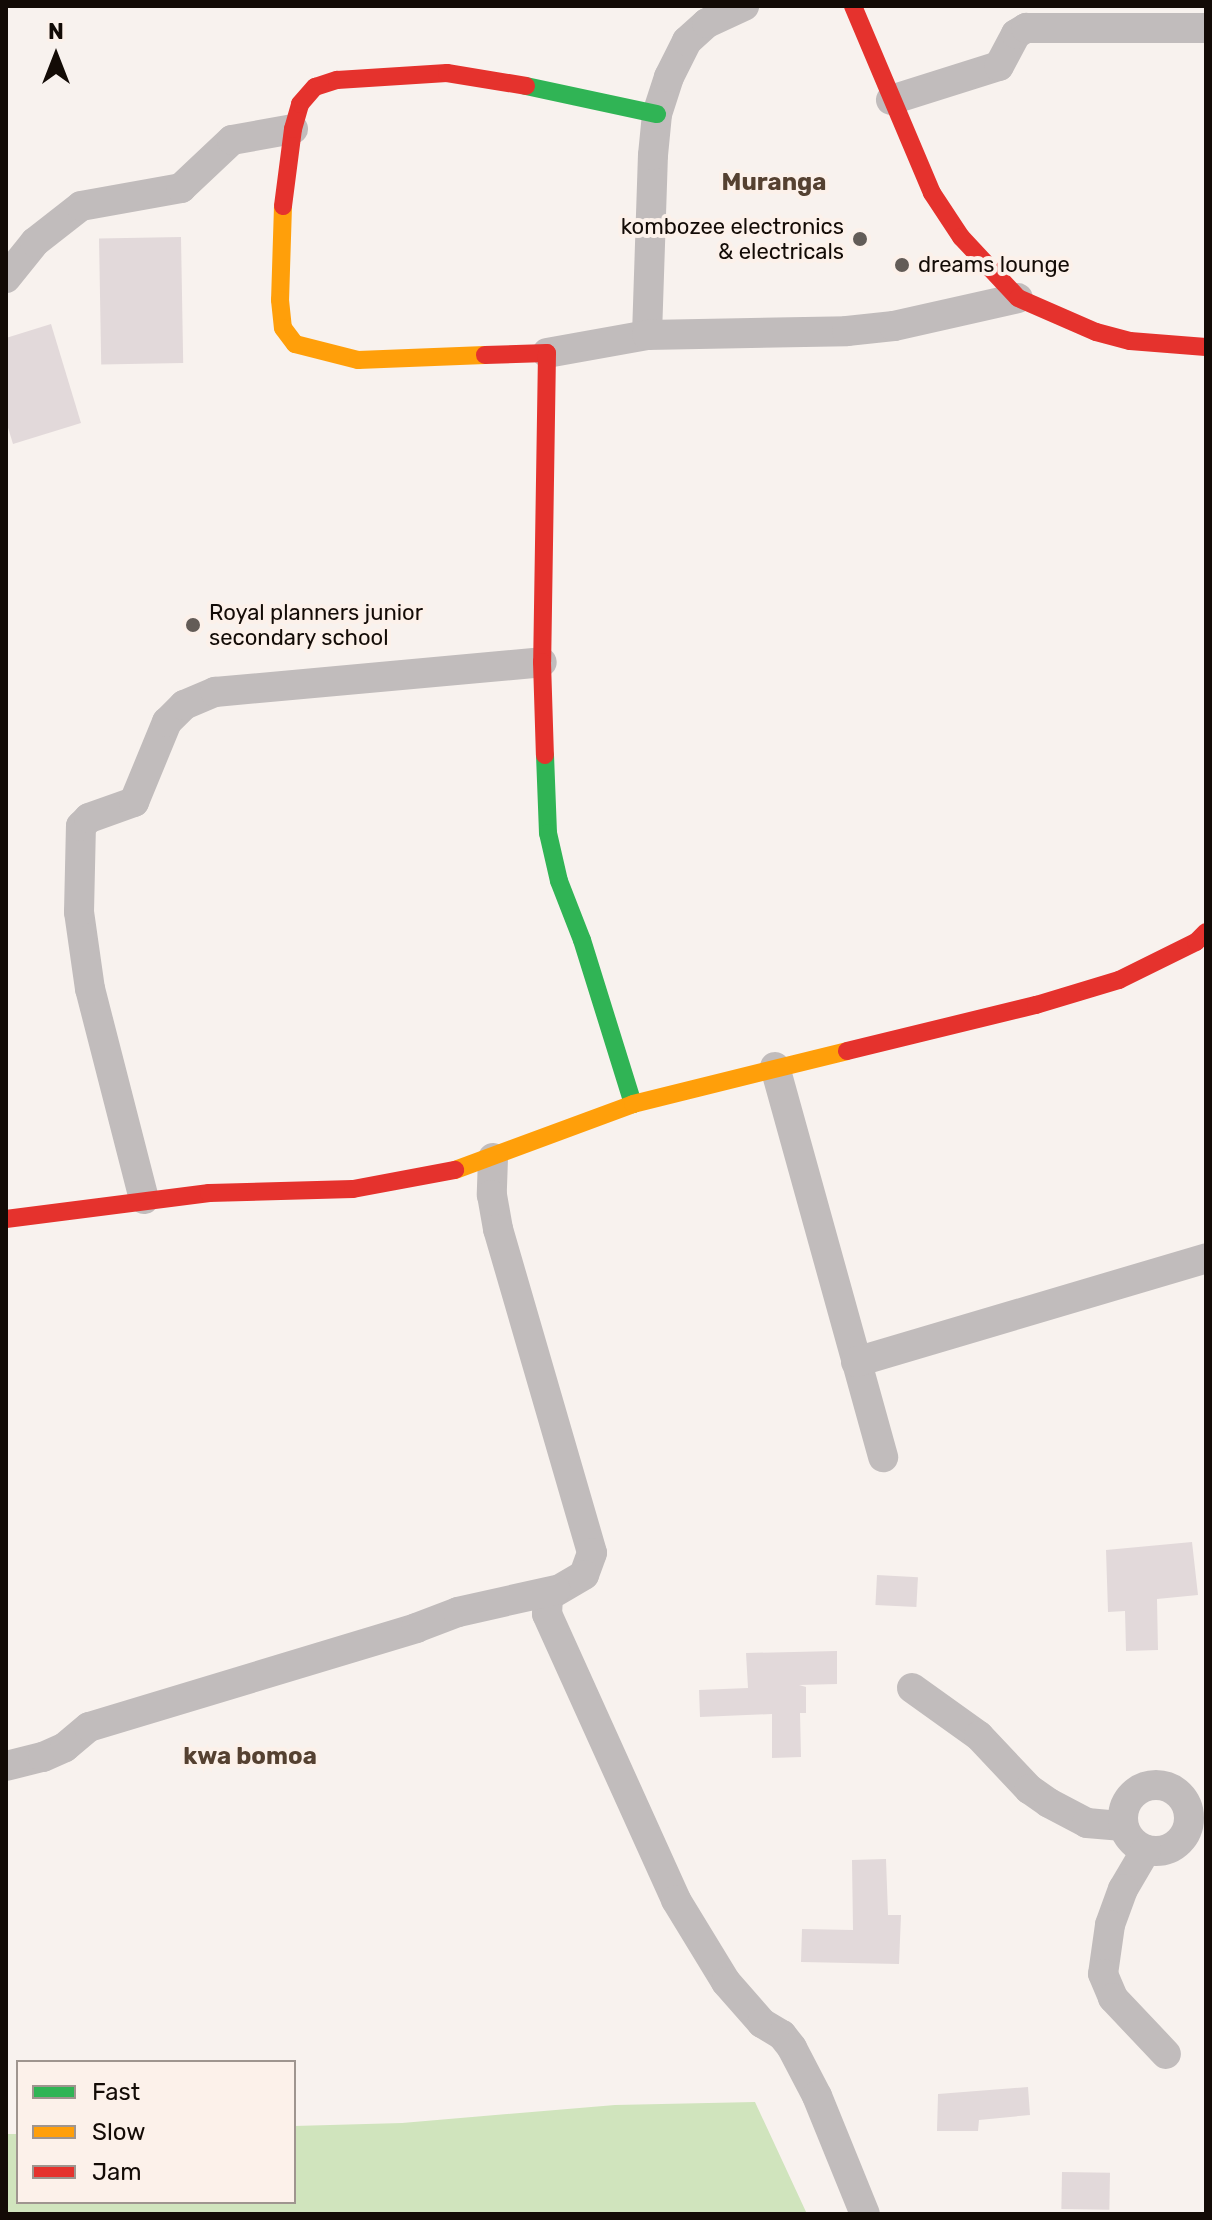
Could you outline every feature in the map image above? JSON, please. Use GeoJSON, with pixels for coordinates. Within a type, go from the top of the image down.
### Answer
{"type":"FeatureCollection","features":[{"type":"Feature","properties":{"kind":"street"},"geometry":{"type":"LineString","coordinates":[[647,335],[657,114],[669,77],[687,41],[707,23],[744,6]]}},
{"type":"Feature","properties":{"kind":"street"},"geometry":{"type":"LineString","coordinates":[[853,6],[917,163],[944,214],[1018,298],[1096,332],[1130,341],[1206,347]]}},
{"type":"Feature","properties":{"kind":"street"},"geometry":{"type":"LineString","coordinates":[[891,100],[999,66],[1016,34],[1026,28],[1206,28]]}},
{"type":"Feature","properties":{"kind":"street"},"geometry":{"type":"LineString","coordinates":[[657,114],[486,77],[447,73],[337,80],[315,87],[300,104],[293,129],[284,193],[280,300],[283,328],[295,344],[358,360],[547,353],[647,335],[847,331],[894,326],[1018,298]]}},
{"type":"Feature","properties":{"kind":"street"},"geometry":{"type":"LineString","coordinates":[[6,278],[35,242],[81,206],[181,188],[232,140],[293,129]]}},
{"type":"Feature","properties":{"kind":"street"},"geometry":{"type":"LineString","coordinates":[[547,353],[542,662],[548,833],[559,881],[582,940],[633,1104]]}},
{"type":"Feature","properties":{"kind":"street"},"geometry":{"type":"LineString","coordinates":[[144,1199],[90,989],[79,912],[81,826],[89,818],[134,802],[167,722],[184,705],[215,692],[542,662]]}},
{"type":"Feature","properties":{"kind":"street"},"geometry":{"type":"LineString","coordinates":[[6,1219],[209,1193],[399,1183],[493,1158],[633,1104],[1036,1005],[1119,980],[1196,942],[1206,932]]}},
{"type":"Feature","properties":{"kind":"street"},"geometry":{"type":"LineString","coordinates":[[775,1067],[883,1457]]}},
{"type":"Feature","properties":{"kind":"street"},"geometry":{"type":"LineString","coordinates":[[493,1158],[492,1195],[498,1229],[592,1553],[584,1575],[548,1596],[547,1614],[605,1738],[655,1860],[726,1982],[762,2023],[782,2035],[807,2074],[865,2214]]}},
{"type":"Feature","properties":{"kind":"street"},"geometry":{"type":"LineString","coordinates":[[856,1362],[1206,1258]]}},
{"type":"Feature","properties":{"kind":"street"},"geometry":{"type":"LineString","coordinates":[[6,1766],[43,1757],[65,1747],[89,1727],[416,1628],[458,1612],[556,1590]]}},
{"type":"Feature","properties":{"kind":"street"},"geometry":{"type":"LineString","coordinates":[[912,1688],[979,1736],[1029,1789],[1049,1803],[1087,1823],[1123,1826]]}},
{"type":"Feature","properties":{"kind":"street"},"geometry":{"type":"LineString","coordinates":[[1146,1786],[1170,1787],[1197,1802],[1177,1845],[1168,1850],[1146,1850],[1131,1841],[1123,1826],[1126,1802],[1146,1786]]}},
{"type":"Feature","properties":{"kind":"street"},"geometry":{"type":"LineString","coordinates":[[1146,1850],[1123,1889],[1110,1925],[1103,1974],[1113,1998],[1166,2054]]}},
{"type":"Feature","properties":{"kind":"green space"},"geometry":{"type":"Polygon","coordinates":[[[755,2102],[807,2214],[6,2214],[6,2134],[16,2134],[16,2204],[296,2204],[296,2126],[402,2123],[615,2105],[755,2102]]]}},
{"type":"Feature","properties":{"kind":"building"},"geometry":{"type":"Polygon","coordinates":[[[181,237],[183,363],[101,364],[99,238],[181,237]]]}},
{"type":"Feature","properties":{"kind":"building"},"geometry":{"type":"Polygon","coordinates":[[[51,324],[81,423],[13,444],[6,421],[6,338],[51,324]]]}},
{"type":"Feature","properties":{"kind":"building"},"geometry":{"type":"Polygon","coordinates":[[[1192,1542],[1198,1595],[1157,1599],[1158,1650],[1126,1651],[1125,1611],[1108,1612],[1106,1550],[1192,1542]]]}},
{"type":"Feature","properties":{"kind":"building"},"geometry":{"type":"Polygon","coordinates":[[[877,1575],[918,1577],[916,1607],[875,1605],[877,1575]]]}},
{"type":"Feature","properties":{"kind":"building"},"geometry":{"type":"Polygon","coordinates":[[[837,1651],[837,1684],[799,1685],[806,1687],[806,1713],[800,1713],[801,1757],[772,1758],[772,1714],[700,1717],[699,1690],[748,1688],[746,1653],[837,1651]]]}},
{"type":"Feature","properties":{"kind":"building"},"geometry":{"type":"Polygon","coordinates":[[[886,1859],[888,1915],[901,1915],[899,1964],[801,1962],[802,1929],[853,1930],[852,1860],[886,1859]]]}},
{"type":"Feature","properties":{"kind":"building"},"geometry":{"type":"Polygon","coordinates":[[[1028,2087],[1030,2115],[979,2120],[978,2131],[937,2131],[938,2094],[1028,2087]]]}},
{"type":"Feature","properties":{"kind":"building"},"geometry":{"type":"Polygon","coordinates":[[[1062,2172],[1110,2173],[1109,2210],[1061,2209],[1062,2172]]]}},
{"type":"Feature","properties":{"kind":"traffic: fast"},"geometry":{"type":"LineString","coordinates":[[526,86],[657,114]]}},
{"type":"Feature","properties":{"kind":"traffic: fast"},"geometry":{"type":"LineString","coordinates":[[545,755],[548,833],[559,881],[582,940],[633,1104]]}},
{"type":"Feature","properties":{"kind":"traffic: slow"},"geometry":{"type":"LineString","coordinates":[[283,206],[280,300],[283,328],[295,344],[358,360],[485,355]]}},
{"type":"Feature","properties":{"kind":"traffic: slow"},"geometry":{"type":"LineString","coordinates":[[455,1170],[633,1104],[847,1051]]}},
{"type":"Feature","properties":{"kind":"traffic: jam"},"geometry":{"type":"LineString","coordinates":[[853,6],[932,193],[961,237],[1018,298],[1096,332],[1130,341],[1206,347]]}},
{"type":"Feature","properties":{"kind":"traffic: jam"},"geometry":{"type":"LineString","coordinates":[[283,206],[293,129],[300,104],[315,87],[337,80],[447,73],[526,86]]}},
{"type":"Feature","properties":{"kind":"traffic: jam"},"geometry":{"type":"LineString","coordinates":[[485,355],[547,353],[542,662],[545,755]]}},
{"type":"Feature","properties":{"kind":"traffic: jam"},"geometry":{"type":"LineString","coordinates":[[847,1051],[1036,1005],[1119,980],[1196,942],[1206,932]]}},
{"type":"Feature","properties":{"kind":"traffic: jam"},"geometry":{"type":"LineString","coordinates":[[6,1219],[209,1193],[353,1189],[455,1170]]}},
{"type":"Feature","properties":{"kind":"place","name":"kombozee electronics & electricals"},"geometry":{"type":"Point","coordinates":[860,239]}},
{"type":"Feature","properties":{"kind":"place","name":"dreams lounge"},"geometry":{"type":"Point","coordinates":[902,265]}},
{"type":"Feature","properties":{"kind":"place","name":"Royal planners junior secondary school"},"geometry":{"type":"Point","coordinates":[193,625]}},
{"type":"Feature","properties":{"kind":"district","name":"Muranga"},"geometry":{"type":"Point","coordinates":[774,183]}},
{"type":"Feature","properties":{"kind":"district","name":"kwa bomoa"},"geometry":{"type":"Point","coordinates":[250,1757]}}]}
